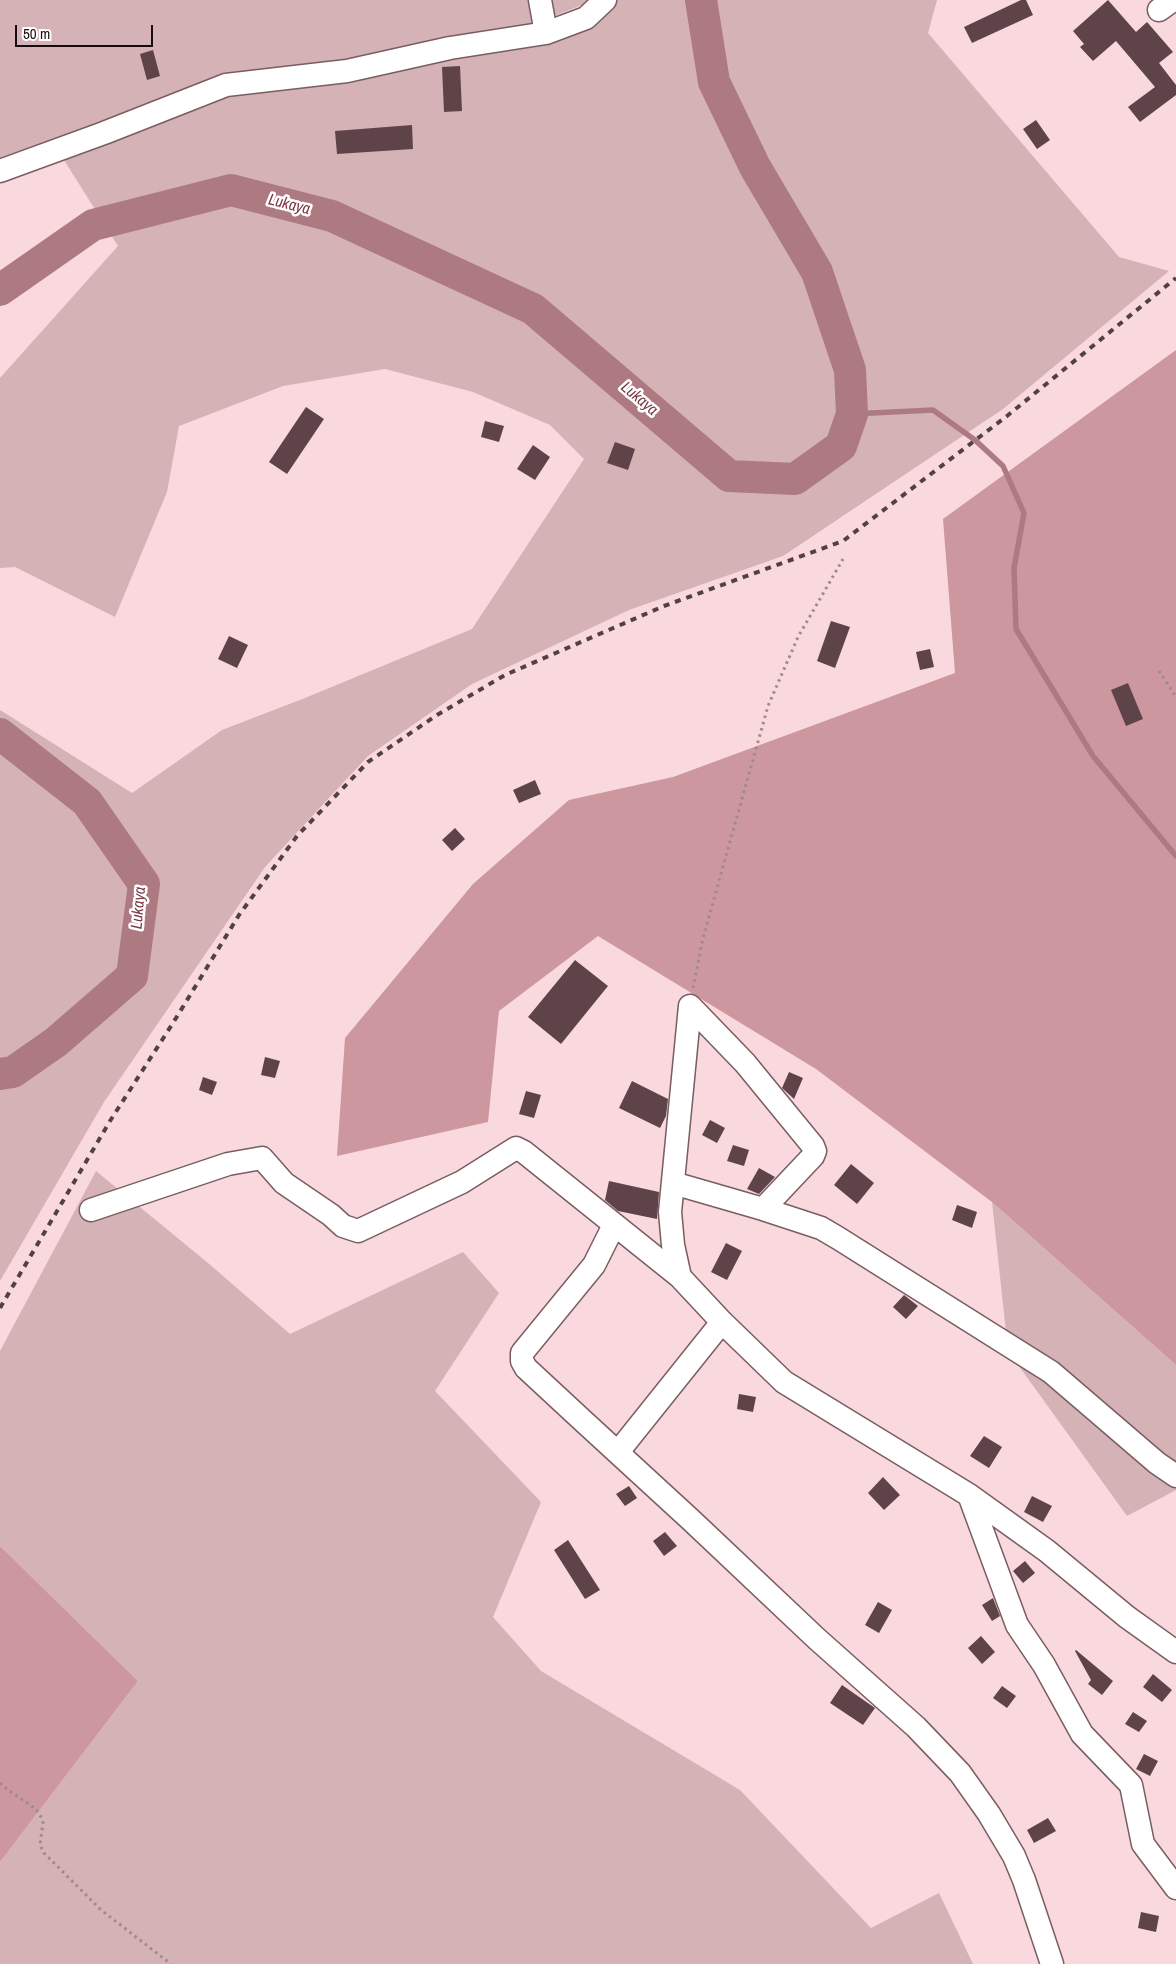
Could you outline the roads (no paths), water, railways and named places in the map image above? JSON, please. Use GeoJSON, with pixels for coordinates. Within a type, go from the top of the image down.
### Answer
{"type":"FeatureCollection","features":[{"type":"Feature","properties":{"kind":"street"},"geometry":{"type":"LineString","coordinates":[[540,0],[546,33]]}},
{"type":"Feature","properties":{"kind":"street"},"geometry":{"type":"LineString","coordinates":[[0,172],[226,85],[347,71],[450,48],[546,33],[586,18],[605,0]]}},
{"type":"Feature","properties":{"kind":"street"},"geometry":{"type":"LineString","coordinates":[[680,1277],[673,1245],[670,1212],[690,1006],[745,1063],[815,1151],[813,1156],[762,1209]]}},
{"type":"Feature","properties":{"kind":"street"},"geometry":{"type":"LineString","coordinates":[[91,1210],[228,1164],[262,1158],[284,1183],[331,1215],[343,1226],[358,1231],[462,1182],[516,1148],[524,1152],[680,1277],[722,1322],[784,1382],[970,1495],[1047,1551],[1128,1617],[1176,1652]]}},
{"type":"Feature","properties":{"kind":"street"},"geometry":{"type":"LineString","coordinates":[[672,1183],[821,1228],[1051,1372],[1157,1463],[1176,1476]]}},
{"type":"Feature","properties":{"kind":"street"},"geometry":{"type":"LineString","coordinates":[[614,1225],[594,1265],[522,1353],[522,1361],[532,1374],[818,1639],[916,1727],[960,1773],[989,1814],[1014,1856],[1052,1964]]}},
{"type":"Feature","properties":{"kind":"street"},"geometry":{"type":"LineString","coordinates":[[618,1452],[722,1322]]}},
{"type":"Feature","properties":{"kind":"street"},"geometry":{"type":"LineString","coordinates":[[970,1495],[1017,1625],[1044,1665],[1082,1734],[1131,1785],[1143,1844],[1176,1888]]}},
{"type":"Feature","properties":{"kind":"waterway","name":"Lukaya"},"geometry":{"type":"LineString","coordinates":[[0,290],[93,225],[231,190],[332,216],[533,309],[729,476],[795,479],[841,446],[852,414],[850,370],[817,272],[755,167],[714,82],[701,0]]}},
{"type":"Feature","properties":{"kind":"waterway"},"geometry":{"type":"LineString","coordinates":[[852,414],[933,410],[975,440],[1003,466],[1024,513],[1014,568],[1016,629],[1093,756],[1176,856]]}},
{"type":"Feature","properties":{"kind":"waterway","name":"Lukaya"},"geometry":{"type":"LineString","coordinates":[[0,734],[87,802],[144,884],[132,976],[56,1042],[13,1072],[0,1074]]}},
{"type":"Feature","properties":{"kind":"railway"},"geometry":{"type":"LineString","coordinates":[[0,1308],[110,1121],[239,915],[297,836],[368,762],[437,715],[505,675],[664,606],[843,541],[1007,416],[1176,278]]}}]}
